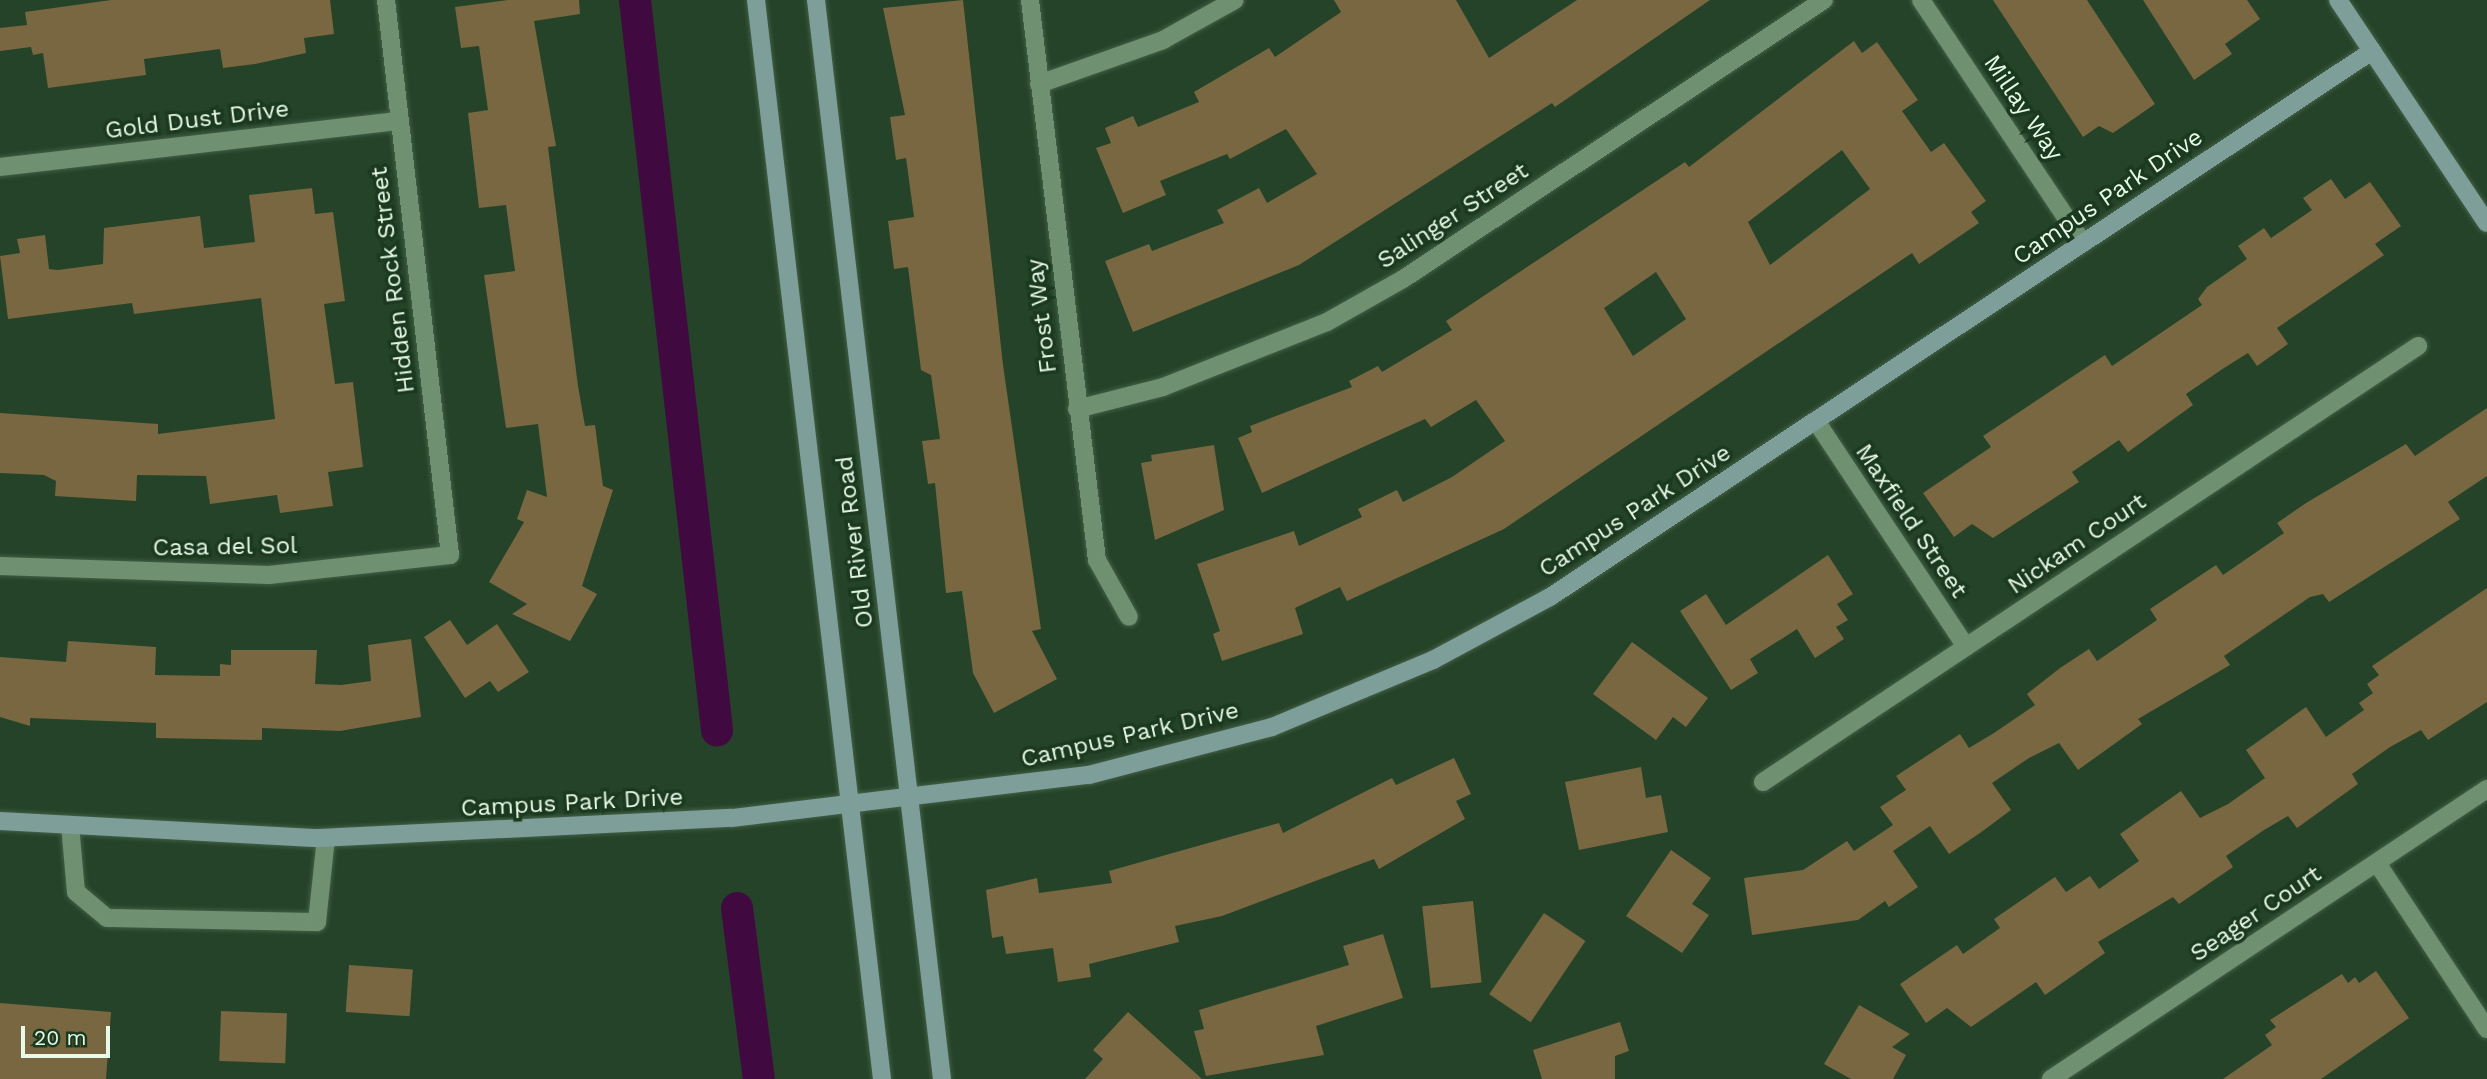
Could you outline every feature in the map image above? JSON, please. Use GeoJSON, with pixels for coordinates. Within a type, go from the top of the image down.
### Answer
{"type":"FeatureCollection","features":[{"type":"Feature","properties":{"kind":"street","name":"Hidden Rock Street"},"geometry":{"type":"LineString","coordinates":[[386,0],[450,555]]}},
{"type":"Feature","properties":{"kind":"street","name":"Old River Road"},"geometry":{"type":"LineString","coordinates":[[756,0],[882,1079]]}},
{"type":"Feature","properties":{"kind":"street","name":"Old River Road"},"geometry":{"type":"LineString","coordinates":[[816,0],[942,1079]]}},
{"type":"Feature","properties":{"kind":"street","name":"Frost Way"},"geometry":{"type":"LineString","coordinates":[[1030,0],[1097,560],[1129,617]]}},
{"type":"Feature","properties":{"kind":"street"},"geometry":{"type":"LineString","coordinates":[[1039,84],[1163,40],[1236,0]]}},
{"type":"Feature","properties":{"kind":"street","name":"Salinger Street"},"geometry":{"type":"LineString","coordinates":[[1077,409],[1246,358],[1338,316],[1403,279],[1824,0]]}},
{"type":"Feature","properties":{"kind":"street","name":"Millay Way"},"geometry":{"type":"LineString","coordinates":[[1922,0],[2083,243]]}},
{"type":"Feature","properties":{"kind":"street"},"geometry":{"type":"LineString","coordinates":[[2338,0],[2487,223]]}},
{"type":"Feature","properties":{"kind":"street","name":"Campus Park Drive"},"geometry":{"type":"LineString","coordinates":[[0,821],[326,838],[528,832],[910,801],[1089,775],[1182,754],[1361,694],[1550,597],[2372,51]]}},
{"type":"Feature","properties":{"kind":"street","name":"Gold Dust Drive"},"geometry":{"type":"LineString","coordinates":[[0,167],[399,121]]}},
{"type":"Feature","properties":{"kind":"street","name":"Nickam Court"},"geometry":{"type":"LineString","coordinates":[[1763,782],[2417,346]]}},
{"type":"Feature","properties":{"kind":"street","name":"Maxfield Street"},"geometry":{"type":"LineString","coordinates":[[1816,421],[1966,647]]}},
{"type":"Feature","properties":{"kind":"street","name":"Casa del Sol"},"geometry":{"type":"LineString","coordinates":[[0,566],[255,576],[450,555]]}},
{"type":"Feature","properties":{"kind":"street","name":"Seager Court"},"geometry":{"type":"LineString","coordinates":[[2051,1079],[2487,789]]}},
{"type":"Feature","properties":{"kind":"street"},"geometry":{"type":"LineString","coordinates":[[70,825],[76,891],[107,918],[317,922],[326,838]]}},
{"type":"Feature","properties":{"kind":"street"},"geometry":{"type":"LineString","coordinates":[[2376,863],[2487,1029]]}},
{"type":"Feature","properties":{"kind":"building"},"geometry":{"type":"Polygon","coordinates":[[[111,0],[330,0],[334,34],[304,38],[306,53],[255,64],[223,68],[220,49],[144,59],[146,75],[48,88],[43,53],[33,55],[31,47],[0,51],[0,28],[27,25],[25,12],[111,0]]]}},
{"type":"Feature","properties":{"kind":"building"},"geometry":{"type":"Polygon","coordinates":[[[508,0],[579,0],[580,14],[534,21],[556,146],[548,147],[578,386],[585,426],[595,425],[603,486],[613,490],[582,586],[597,594],[570,641],[512,614],[527,604],[489,582],[524,522],[517,519],[527,490],[547,497],[538,424],[506,428],[484,275],[515,271],[506,205],[479,208],[468,113],[488,110],[479,46],[461,48],[455,7],[508,0]]]}},
{"type":"Feature","properties":{"kind":"building"},"geometry":{"type":"Polygon","coordinates":[[[963,0],[1003,365],[1041,629],[1032,631],[1057,679],[994,713],[973,673],[962,591],[946,593],[935,483],[928,484],[922,441],[940,439],[931,375],[921,370],[908,267],[894,269],[888,221],[914,217],[906,158],[896,160],[890,117],[905,115],[883,8],[963,0]]]}},
{"type":"Feature","properties":{"kind":"building"},"geometry":{"type":"Polygon","coordinates":[[[1334,0],[1456,0],[1489,58],[1577,0],[1710,0],[1555,107],[1552,103],[1299,265],[1133,332],[1105,261],[1149,244],[1152,251],[1224,223],[1217,210],[1259,188],[1267,203],[1317,174],[1286,129],[1230,159],[1227,154],[1160,181],[1166,195],[1123,213],[1096,148],[1111,143],[1105,128],[1133,116],[1138,127],[1199,102],[1194,92],[1269,48],[1275,57],[1341,12],[1334,0]]]}},
{"type":"Feature","properties":{"kind":"building"},"geometry":{"type":"Polygon","coordinates":[[[1993,0],[2087,0],[2155,104],[2113,133],[2099,126],[2083,137],[1993,0]]]}},
{"type":"Feature","properties":{"kind":"building"},"geometry":{"type":"Polygon","coordinates":[[[2143,0],[2247,0],[2260,19],[2225,44],[2232,54],[2194,80],[2143,0]]]}},
{"type":"Feature","properties":{"kind":"building"},"geometry":{"type":"Polygon","coordinates":[[[1854,41],[1862,53],[1877,42],[1918,100],[1902,111],[1931,152],[1944,143],[1986,201],[1971,212],[1979,223],[1919,264],[1912,253],[1504,529],[1347,601],[1340,587],[1295,608],[1303,634],[1222,661],[1213,634],[1220,631],[1197,564],[1294,531],[1299,546],[1362,517],[1358,509],[1397,490],[1403,502],[1452,477],[1505,441],[1476,400],[1431,427],[1425,419],[1262,493],[1238,438],[1252,432],[1250,426],[1352,387],[1349,381],[1378,366],[1382,372],[1452,330],[1446,321],[1685,162],[1689,167],[1854,41]],[[1842,150],[1748,222],[1770,265],[1870,189],[1842,150]],[[1656,272],[1604,308],[1633,356],[1686,319],[1656,272]]]}},
{"type":"Feature","properties":{"kind":"building"},"geometry":{"type":"Polygon","coordinates":[[[2331,179],[2345,199],[2370,182],[2401,226],[2375,244],[2384,255],[2277,328],[2288,344],[2257,366],[2248,353],[2224,368],[2186,394],[2193,405],[2128,452],[2119,440],[2072,472],[2079,482],[1993,538],[1972,524],[1954,537],[1923,493],[1991,447],[1983,436],[2105,355],[2112,366],[2202,305],[2198,299],[2207,287],[2247,259],[2238,246],[2264,228],[2271,238],[2312,210],[2303,198],[2331,179]]]}},
{"type":"Feature","properties":{"kind":"building"},"geometry":{"type":"Polygon","coordinates":[[[312,188],[315,214],[333,212],[345,301],[324,304],[335,384],[353,382],[363,467],[328,472],[333,506],[280,513],[277,495],[210,504],[206,476],[137,475],[136,501],[55,496],[56,481],[44,475],[0,473],[0,413],[158,424],[158,434],[275,419],[261,298],[134,314],[132,303],[8,319],[0,256],[20,253],[17,239],[45,235],[49,269],[58,270],[103,264],[104,228],[200,216],[204,248],[255,242],[249,195],[312,188]]]}},
{"type":"Feature","properties":{"kind":"building"},"geometry":{"type":"Polygon","coordinates":[[[2487,408],[2487,476],[2448,502],[2460,519],[2329,602],[2323,594],[2310,597],[2224,656],[2230,665],[2138,719],[2142,724],[2078,770],[2059,743],[2029,758],[1992,783],[2011,810],[1980,833],[1949,854],[1930,826],[1893,851],[1918,887],[1889,907],[1885,901],[1858,920],[1752,935],[1744,878],[1803,870],[1847,841],[1854,851],[1893,825],[1880,807],[1906,790],[1896,776],[1960,734],[1969,748],[1994,733],[2035,705],[2027,694],[2060,668],[2089,649],[2097,661],[2157,620],[2150,609],[2216,565],[2223,575],[2284,533],[2277,523],[2306,503],[2406,444],[2415,456],[2487,408]]]}},
{"type":"Feature","properties":{"kind":"building"},"geometry":{"type":"Polygon","coordinates":[[[1214,445],[1224,510],[1155,540],[1141,463],[1152,461],[1151,455],[1214,445]]]}},
{"type":"Feature","properties":{"kind":"building"},"geometry":{"type":"Polygon","coordinates":[[[1828,555],[1853,594],[1837,604],[1848,620],[1836,627],[1844,639],[1815,658],[1797,629],[1750,659],[1758,673],[1731,690],[1680,611],[1706,594],[1726,625],[1828,555]]]}},
{"type":"Feature","properties":{"kind":"building"},"geometry":{"type":"Polygon","coordinates":[[[2487,588],[2487,702],[2428,740],[2421,730],[2390,747],[2352,774],[2358,784],[2297,828],[2288,816],[2264,830],[2226,856],[2233,867],[2179,904],[2173,897],[2098,942],[2105,953],[2045,995],[2036,982],[1971,1027],[1947,1008],[1926,1023],[1900,984],[1957,945],[1963,954],[2000,928],[1994,919],[2055,877],[2066,892],[2090,876],[2099,889],[2139,861],[2120,834],[2181,791],[2200,818],[2228,804],[2265,778],[2246,750],[2306,707],[2326,737],[2364,710],[2359,703],[2373,693],[2367,684],[2379,675],[2372,666],[2487,588]]]}},
{"type":"Feature","properties":{"kind":"building"},"geometry":{"type":"Polygon","coordinates":[[[450,620],[467,645],[497,624],[529,672],[498,692],[490,681],[465,698],[424,637],[450,620]]]}},
{"type":"Feature","properties":{"kind":"building"},"geometry":{"type":"Polygon","coordinates":[[[411,639],[421,717],[340,731],[262,728],[262,740],[156,738],[156,723],[30,718],[30,726],[0,717],[0,657],[66,662],[68,641],[156,647],[155,675],[220,676],[220,664],[231,665],[231,650],[317,650],[315,684],[341,685],[371,681],[368,645],[411,639]]]}},
{"type":"Feature","properties":{"kind":"building"},"geometry":{"type":"Polygon","coordinates":[[[1632,642],[1708,698],[1686,727],[1673,717],[1656,740],[1593,694],[1632,642]]]}},
{"type":"Feature","properties":{"kind":"building"},"geometry":{"type":"Polygon","coordinates":[[[1454,758],[1471,794],[1456,801],[1465,819],[1379,869],[1374,859],[1222,916],[1175,926],[1179,942],[1089,964],[1091,977],[1058,982],[1053,948],[1006,954],[1003,936],[992,938],[986,890],[1037,878],[1039,893],[1112,883],[1109,871],[1279,823],[1283,833],[1392,778],[1396,785],[1454,758]]]}},
{"type":"Feature","properties":{"kind":"building"},"geometry":{"type":"Polygon","coordinates":[[[1641,767],[1646,798],[1661,795],[1668,832],[1579,850],[1565,782],[1641,767]]]}},
{"type":"Feature","properties":{"kind":"building"},"geometry":{"type":"Polygon","coordinates":[[[1671,850],[1711,878],[1692,904],[1709,915],[1682,953],[1626,916],[1671,850]]]}},
{"type":"Feature","properties":{"kind":"building"},"geometry":{"type":"Polygon","coordinates":[[[1473,901],[1482,983],[1431,988],[1422,906],[1473,901]]]}},
{"type":"Feature","properties":{"kind":"building"},"geometry":{"type":"Polygon","coordinates":[[[1544,913],[1585,941],[1531,1022],[1489,994],[1544,913]]]}},
{"type":"Feature","properties":{"kind":"building"},"geometry":{"type":"Polygon","coordinates":[[[1383,934],[1403,998],[1316,1026],[1324,1055],[1206,1076],[1194,1031],[1204,1029],[1199,1010],[1349,965],[1343,946],[1383,934]]]}},
{"type":"Feature","properties":{"kind":"building"},"geometry":{"type":"Polygon","coordinates":[[[349,965],[413,969],[410,1016],[346,1012],[349,965]]]}},
{"type":"Feature","properties":{"kind":"building"},"geometry":{"type":"Polygon","coordinates":[[[2376,971],[2409,1018],[2321,1079],[2223,1079],[2272,1045],[2265,1035],[2276,1027],[2270,1020],[2342,974],[2348,983],[2355,977],[2359,983],[2376,971]]]}},
{"type":"Feature","properties":{"kind":"building"},"geometry":{"type":"Polygon","coordinates":[[[0,1003],[111,1012],[106,1079],[0,1079],[0,1003]]]}},
{"type":"Feature","properties":{"kind":"building"},"geometry":{"type":"Polygon","coordinates":[[[1859,1005],[1910,1034],[1892,1047],[1906,1055],[1893,1079],[1851,1079],[1824,1064],[1859,1005]]]}},
{"type":"Feature","properties":{"kind":"building"},"geometry":{"type":"Polygon","coordinates":[[[221,1011],[287,1013],[285,1063],[219,1061],[221,1011]]]}},
{"type":"Feature","properties":{"kind":"building"},"geometry":{"type":"Polygon","coordinates":[[[1128,1012],[1202,1079],[1085,1079],[1103,1059],[1093,1050],[1128,1012]]]}},
{"type":"Feature","properties":{"kind":"building"},"geometry":{"type":"Polygon","coordinates":[[[1620,1022],[1629,1051],[1615,1056],[1615,1079],[1542,1079],[1533,1050],[1620,1022]]]}},
{"type":"Feature","properties":{"kind":"waterway"},"geometry":{"type":"LineString","coordinates":[[635,0],[717,730]]}},
{"type":"Feature","properties":{"kind":"waterway"},"geometry":{"type":"LineString","coordinates":[[737,908],[759,1079]]}}]}
